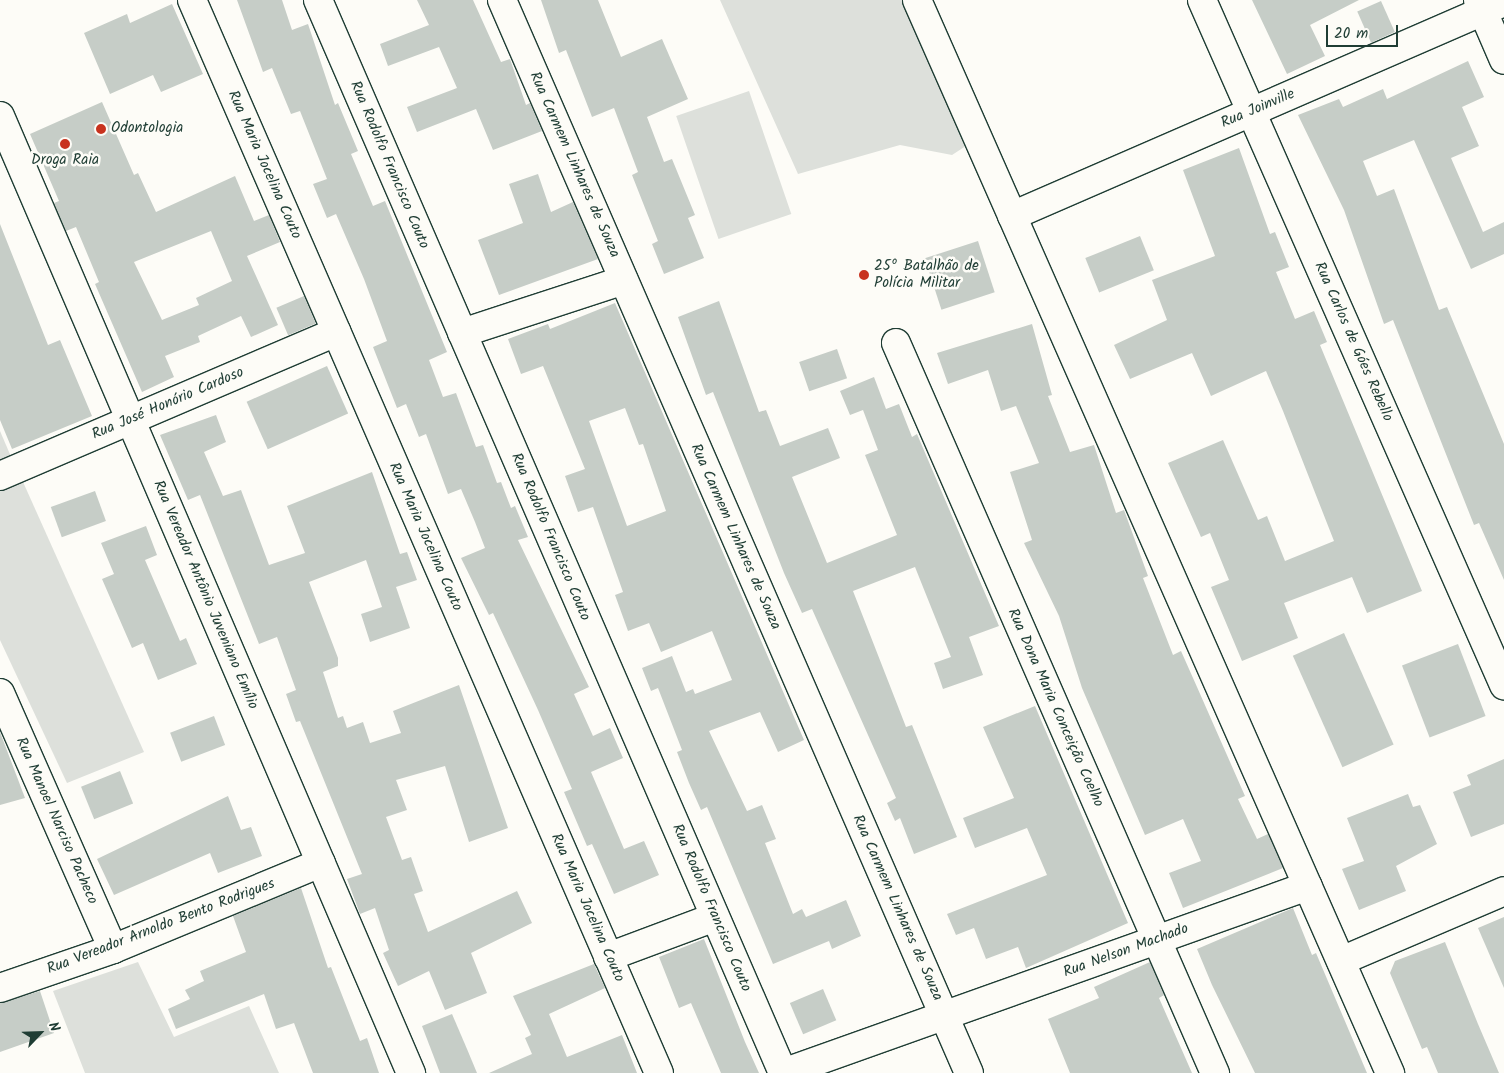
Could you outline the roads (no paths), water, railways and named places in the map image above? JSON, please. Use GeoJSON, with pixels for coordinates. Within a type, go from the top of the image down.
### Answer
{"type":"FeatureCollection","features":[{"type":"Feature","properties":{"kind":"street","name":"Rua Maria Jocelina Couto"},"geometry":{"type":"LineString","coordinates":[[192,0],[659,1073]]}},
{"type":"Feature","properties":{"kind":"street","name":"Rua Rodolfo Francisco Couto"},"geometry":{"type":"LineString","coordinates":[[318,0],[783,1073]]}},
{"type":"Feature","properties":{"kind":"street","name":"Rua Carmem Linhares de Souza"},"geometry":{"type":"LineString","coordinates":[[502,0],[969,1073]]}},
{"type":"Feature","properties":{"kind":"street"},"geometry":{"type":"LineString","coordinates":[[916,0],[1390,1073]]}},
{"type":"Feature","properties":{"kind":"street","name":"Rua Carlos de Góes Rebello"},"geometry":{"type":"LineString","coordinates":[[1202,0],[1504,684]]}},
{"type":"Feature","properties":{"kind":"street"},"geometry":{"type":"LineString","coordinates":[[1488,4],[1504,60]]}},
{"type":"Feature","properties":{"kind":"street","name":"Rua Joinville"},"geometry":{"type":"LineString","coordinates":[[1012,216],[1252,112],[1488,4]]}},
{"type":"Feature","properties":{"kind":"street","name":"Rua Vereador Antônio Juveniano Emílio"},"geometry":{"type":"LineString","coordinates":[[0,116],[411,1073]]}},
{"type":"Feature","properties":{"kind":"street"},"geometry":{"type":"LineString","coordinates":[[462,333],[624,280]]}},
{"type":"Feature","properties":{"kind":"street","name":"Rua José Honório Cardoso"},"geometry":{"type":"LineString","coordinates":[[0,476],[336,332]]}},
{"type":"Feature","properties":{"kind":"street","name":"Rua Dona Maria Conceição Coelho"},"geometry":{"type":"LineString","coordinates":[[896,343],[1215,1073]]}},
{"type":"Feature","properties":{"kind":"street","name":"Rua Manoel Narciso Pacheco"},"geometry":{"type":"LineString","coordinates":[[0,693],[113,948]]}},
{"type":"Feature","properties":{"kind":"street","name":"Rua Vereador Arnoldo Bento Rodrigues"},"geometry":{"type":"LineString","coordinates":[[0,988],[113,948],[321,863]]}},
{"type":"Feature","properties":{"kind":"street","name":"Rua Nelson Machado"},"geometry":{"type":"LineString","coordinates":[[783,1073],[1308,886]]}},
{"type":"Feature","properties":{"kind":"street"},"geometry":{"type":"LineString","coordinates":[[1341,961],[1504,891]]}},
{"type":"Feature","properties":{"kind":"street"},"geometry":{"type":"LineString","coordinates":[[608,957],[715,917]]}},
{"type":"Feature","properties":{"kind":"place","name":"Odontologia"},"geometry":{"type":"Point","coordinates":[101,129]}},
{"type":"Feature","properties":{"kind":"place","name":"Droga Raia"},"geometry":{"type":"Point","coordinates":[65,144]}},
{"type":"Feature","properties":{"kind":"place","name":"25º Batalhão de Polícia Militar"},"geometry":{"type":"Point","coordinates":[864,275]}}]}
